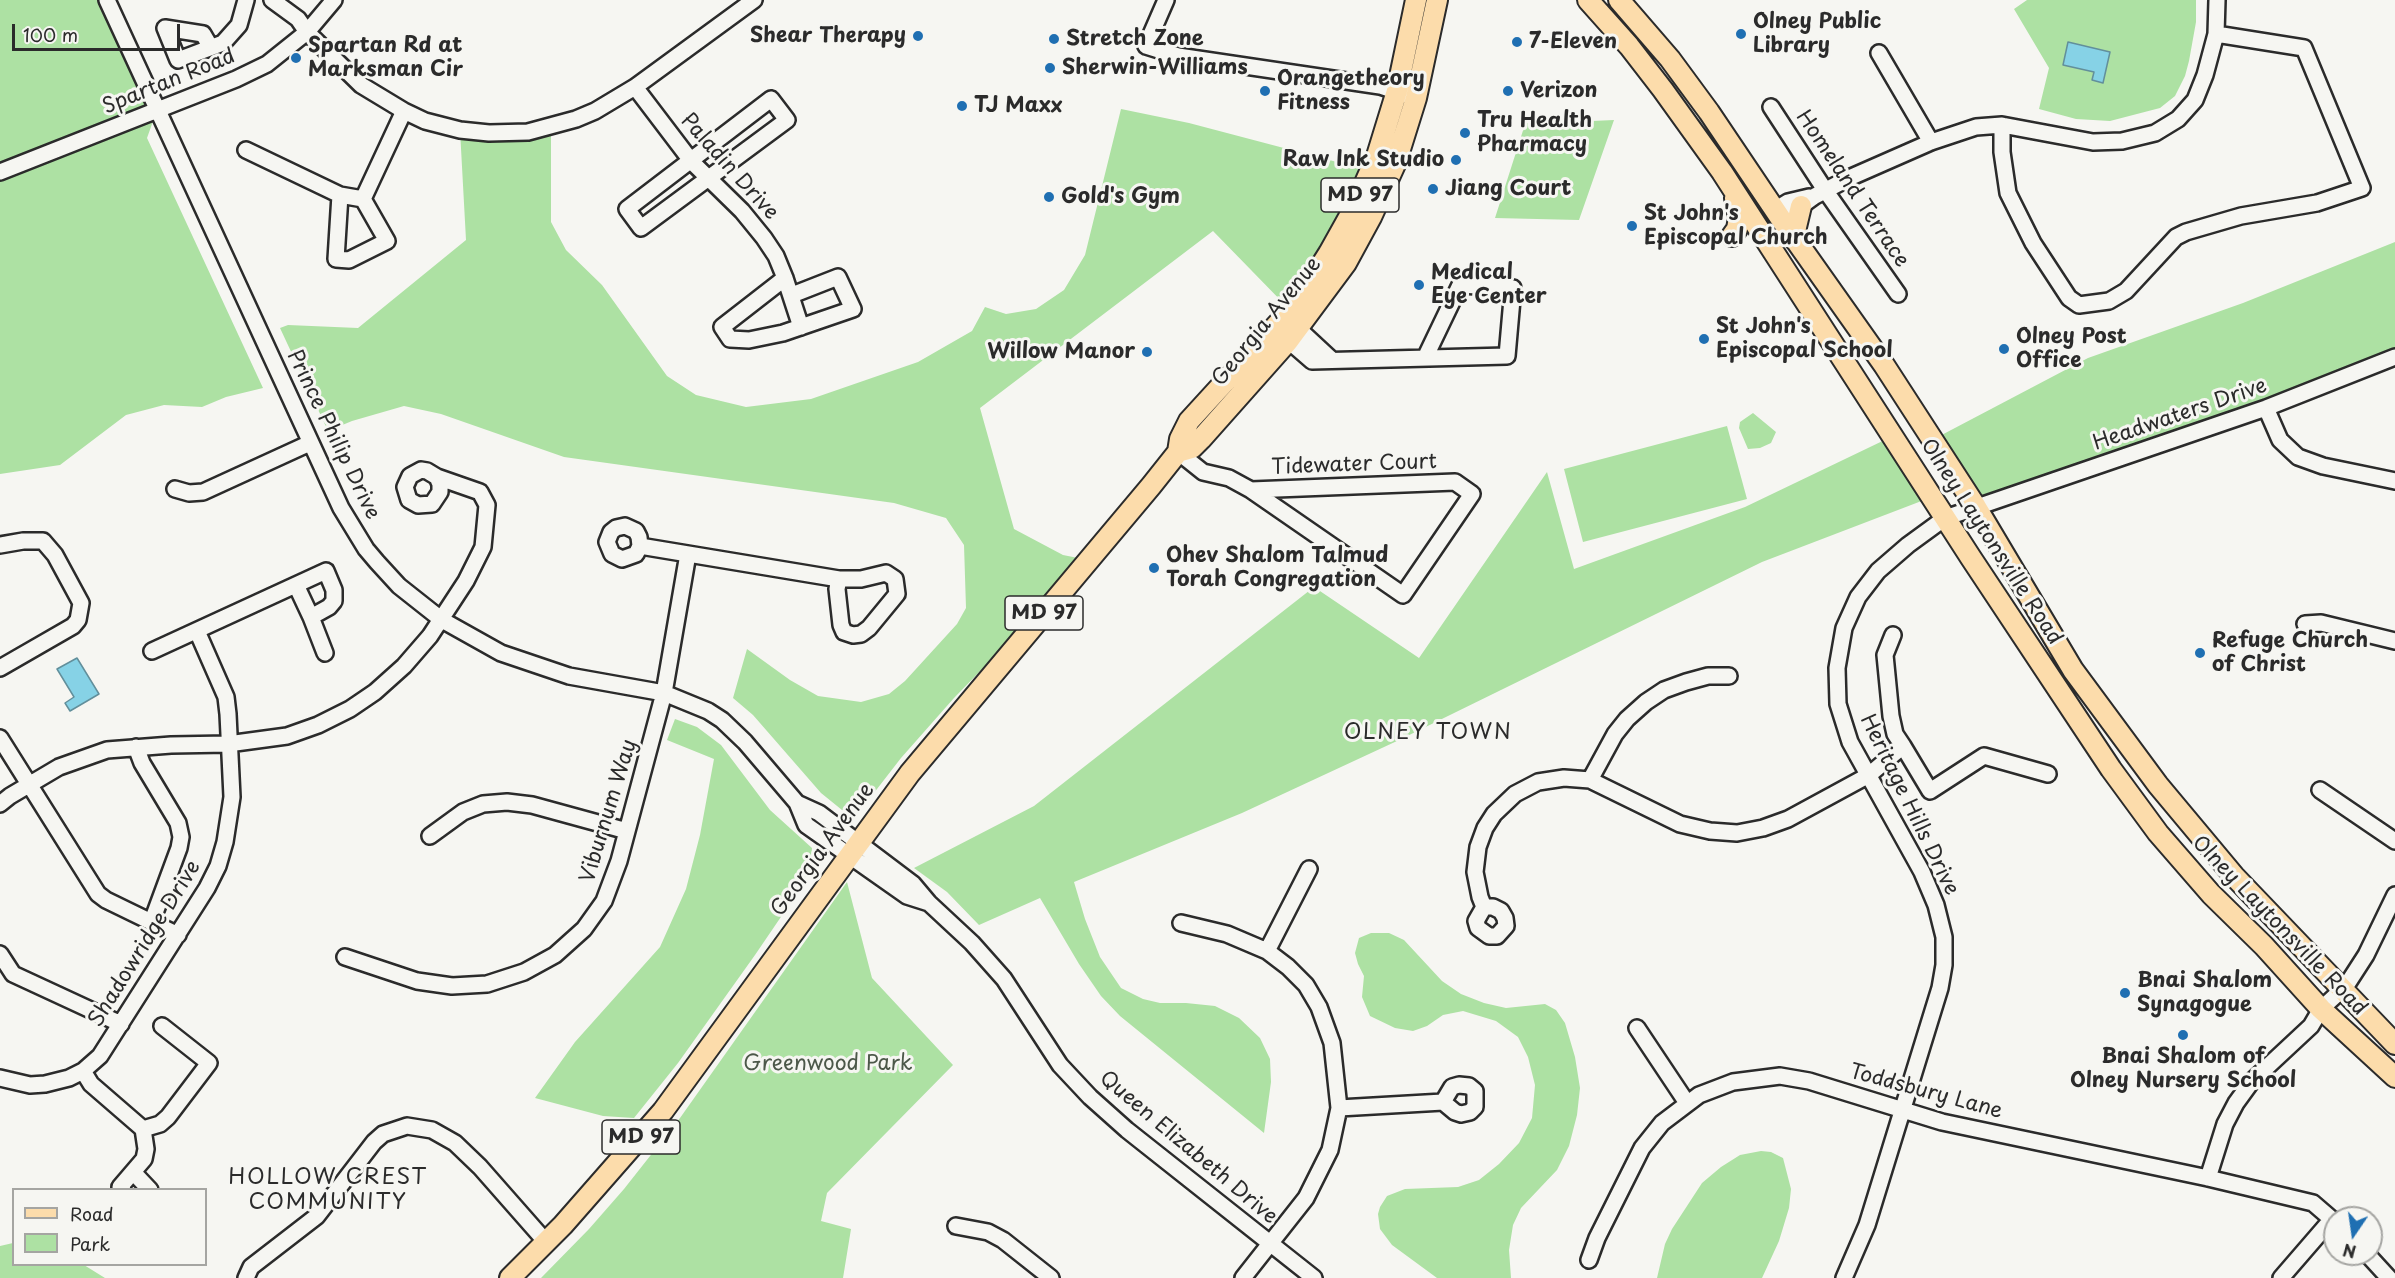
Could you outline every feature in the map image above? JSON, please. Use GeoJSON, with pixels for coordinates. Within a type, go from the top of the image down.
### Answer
{"type":"FeatureCollection","features":[{"type":"Feature","properties":{"kind":"main road","name":"Georgia Avenue"},"geometry":{"type":"LineString","coordinates":[[510,1278],[546,1242],[663,1111],[853,848],[934,743],[1178,452],[1191,448],[1201,439],[1286,328],[1353,210],[1377,156],[1397,91],[1416,0]]}},
{"type":"Feature","properties":{"kind":"main road","name":"Georgia Avenue"},"geometry":{"type":"LineString","coordinates":[[1286,328],[1319,300],[1346,263],[1371,217],[1396,162],[1416,98],[1437,0]]}},
{"type":"Feature","properties":{"kind":"main road","name":"Olney Laytonsville Road"},"geometry":{"type":"LineString","coordinates":[[1588,0],[1629,46],[1663,90],[1733,190],[2110,769],[2158,832],[2211,894],[2264,946],[2321,1009],[2395,1077]]}},
{"type":"Feature","properties":{"kind":"main road","name":"Olney Laytonsville Road"},"geometry":{"type":"LineString","coordinates":[[1619,0],[1670,59],[1709,112],[1884,365],[1976,507],[2073,670],[2158,785],[2234,876],[2395,1044]]}},
{"type":"Feature","properties":{"kind":"main road"},"geometry":{"type":"LineString","coordinates":[[1732,236],[1737,229],[1739,218],[1733,190]]}},
{"type":"Feature","properties":{"kind":"main road"},"geometry":{"type":"LineString","coordinates":[[1796,240],[1796,227],[1814,197]]}},
{"type":"Feature","properties":{"kind":"street","name":"Prince Philip Drive"},"geometry":{"type":"LineString","coordinates":[[107,0],[310,443],[341,508],[366,549],[399,586],[442,620],[501,652],[548,670],[591,681],[664,693],[695,704],[722,720],[745,742],[797,804],[806,825],[853,848]]}},
{"type":"Feature","properties":{"kind":"street"},"geometry":{"type":"LineString","coordinates":[[210,46],[223,42],[239,25],[246,0]]}},
{"type":"Feature","properties":{"kind":"street"},"geometry":{"type":"LineString","coordinates":[[272,0],[298,19],[307,32],[361,85],[425,121],[460,130],[489,133],[528,132],[576,119],[595,111],[635,87],[754,0]]}},
{"type":"Feature","properties":{"kind":"street","name":"Spartan Road"},"geometry":{"type":"LineString","coordinates":[[0,172],[236,80],[267,64],[307,32],[334,0]]}},
{"type":"Feature","properties":{"kind":"street"},"geometry":{"type":"LineString","coordinates":[[1166,0],[1146,46],[1178,56],[1330,78],[1397,91],[1416,98]]}},
{"type":"Feature","properties":{"kind":"street"},"geometry":{"type":"LineString","coordinates":[[1778,214],[1931,142],[1976,127],[2002,125],[2093,142],[2122,141],[2156,133],[2178,119],[2195,100],[2205,75],[2216,34],[2217,0]]}},
{"type":"Feature","properties":{"kind":"street"},"geometry":{"type":"LineString","coordinates":[[2002,125],[2002,152],[2008,193],[2033,243],[2069,298],[2079,304],[2109,301],[2126,291],[2169,245],[2186,232],[2241,216],[2317,203],[2362,188],[2304,48],[2216,34]]}},
{"type":"Feature","properties":{"kind":"street"},"geometry":{"type":"LineString","coordinates":[[1879,52],[1931,142]]}},
{"type":"Feature","properties":{"kind":"street","name":"Paladin Drive"},"geometry":{"type":"LineString","coordinates":[[635,87],[692,162],[742,211],[764,238],[776,256],[786,278],[801,327]]}},
{"type":"Feature","properties":{"kind":"street"},"geometry":{"type":"LineString","coordinates":[[771,99],[787,120],[708,179],[640,228],[627,209],[692,162],[771,99]]}},
{"type":"Feature","properties":{"kind":"street","name":"Homeland Terrace"},"geometry":{"type":"LineString","coordinates":[[1771,107],[1814,197],[1898,294]]}},
{"type":"Feature","properties":{"kind":"street"},"geometry":{"type":"LineString","coordinates":[[363,199],[404,111]]}},
{"type":"Feature","properties":{"kind":"street"},"geometry":{"type":"LineString","coordinates":[[246,150],[340,195],[363,199]]}},
{"type":"Feature","properties":{"kind":"street"},"geometry":{"type":"LineString","coordinates":[[340,195],[336,258],[342,260],[348,260],[387,241],[363,199]]}},
{"type":"Feature","properties":{"kind":"street"},"geometry":{"type":"LineString","coordinates":[[786,278],[722,327],[730,339],[766,338],[853,309],[838,277],[792,295]]}},
{"type":"Feature","properties":{"kind":"street"},"geometry":{"type":"LineString","coordinates":[[1286,328],[1312,361],[1508,356],[1513,288],[1460,285],[1425,358]]}},
{"type":"Feature","properties":{"kind":"street","name":"Headwaters Drive"},"geometry":{"type":"LineString","coordinates":[[1976,507],[2266,408],[2395,357]]}},
{"type":"Feature","properties":{"kind":"street"},"geometry":{"type":"LineString","coordinates":[[2266,408],[2280,440],[2298,457],[2323,466],[2395,481]]}},
{"type":"Feature","properties":{"kind":"street"},"geometry":{"type":"LineString","coordinates":[[175,489],[189,493],[203,492],[310,443]]}},
{"type":"Feature","properties":{"kind":"street","name":"Tidewater Court"},"geometry":{"type":"LineString","coordinates":[[1178,452],[1203,472],[1230,478],[1251,490],[1403,595],[1472,494],[1455,482],[1251,490]]}},
{"type":"Feature","properties":{"kind":"street"},"geometry":{"type":"LineString","coordinates":[[0,804],[58,767],[83,757],[107,750],[135,747],[228,744],[287,736],[318,725],[350,709],[375,692],[404,666],[442,620],[479,557],[485,533],[487,513],[485,498],[480,492],[437,477]]}},
{"type":"Feature","properties":{"kind":"street","name":"Heritage Hills Drive"},"geometry":{"type":"LineString","coordinates":[[1844,1278],[1867,1225],[1940,988],[1944,964],[1944,937],[1936,905],[1922,872],[1850,742],[1838,704],[1837,668],[1844,628],[1858,597],[1878,571],[1908,545],[1946,518],[1976,507]]}},
{"type":"Feature","properties":{"kind":"street"},"geometry":{"type":"LineString","coordinates":[[0,545],[23,541],[43,541],[55,555],[81,603],[81,610],[73,626],[0,668]]}},
{"type":"Feature","properties":{"kind":"street"},"geometry":{"type":"LineString","coordinates":[[640,546],[839,579],[861,579],[886,573],[895,579],[897,594],[865,632],[850,635],[844,632],[841,625],[837,589],[839,579]]}},
{"type":"Feature","properties":{"kind":"street","name":"Viburnum Way"},"geometry":{"type":"LineString","coordinates":[[345,957],[417,981],[452,986],[487,984],[524,972],[555,955],[584,929],[604,901],[619,861],[664,693],[688,554]]}},
{"type":"Feature","properties":{"kind":"street"},"geometry":{"type":"LineString","coordinates":[[152,651],[326,571],[334,590],[334,601],[311,617]]}},
{"type":"Feature","properties":{"kind":"street"},"geometry":{"type":"LineString","coordinates":[[296,585],[325,653]]}},
{"type":"Feature","properties":{"kind":"street"},"geometry":{"type":"LineString","coordinates":[[2305,624],[2322,623],[2395,641]]}},
{"type":"Feature","properties":{"kind":"street","name":"Shadowridge Drive"},"geometry":{"type":"LineString","coordinates":[[0,1078],[30,1085],[45,1084],[69,1078],[83,1071],[100,1056],[178,935],[218,866],[225,842],[232,797],[226,697],[197,631]]}},
{"type":"Feature","properties":{"kind":"street"},"geometry":{"type":"LineString","coordinates":[[1893,635],[1885,655],[1895,734],[1930,791],[1984,756],[2048,774]]}},
{"type":"Feature","properties":{"kind":"street"},"geometry":{"type":"LineString","coordinates":[[1590,780],[1615,734],[1646,702],[1664,690],[1686,682],[1708,676],[1729,676]]}},
{"type":"Feature","properties":{"kind":"street"},"geometry":{"type":"LineString","coordinates":[[0,738],[98,894],[178,935]]}},
{"type":"Feature","properties":{"kind":"street"},"geometry":{"type":"LineString","coordinates":[[1484,907],[1475,872],[1478,847],[1485,828],[1494,814],[1515,794],[1538,782],[1564,778],[1590,780],[1680,824],[1710,831],[1737,832],[1763,828],[1788,819],[1869,775],[1903,746]]}},
{"type":"Feature","properties":{"kind":"street"},"geometry":{"type":"LineString","coordinates":[[135,747],[178,823],[181,837],[152,921]]}},
{"type":"Feature","properties":{"kind":"street"},"geometry":{"type":"LineString","coordinates":[[2320,790],[2395,841]]}},
{"type":"Feature","properties":{"kind":"street"},"geometry":{"type":"LineString","coordinates":[[430,836],[463,812],[483,804],[507,802],[532,804],[627,831]]}},
{"type":"Feature","properties":{"kind":"street","name":"Queen Elizabeth Drive"},"geometry":{"type":"LineString","coordinates":[[853,848],[907,896],[929,903],[972,943],[1004,979],[1060,1065],[1090,1097],[1127,1130],[1314,1278]]}},
{"type":"Feature","properties":{"kind":"street"},"geometry":{"type":"LineString","coordinates":[[1267,951],[1309,869]]}},
{"type":"Feature","properties":{"kind":"street"},"geometry":{"type":"LineString","coordinates":[[2208,1178],[2225,1124],[2236,1103],[2252,1081],[2311,1026],[2321,1009],[2342,990],[2367,955],[2395,895]]}},
{"type":"Feature","properties":{"kind":"street"},"geometry":{"type":"LineString","coordinates":[[1180,923],[1227,934],[1267,951],[1288,967],[1306,985],[1319,1007],[1332,1043],[1339,1108],[1330,1150],[1306,1198],[1243,1278]]}},
{"type":"Feature","properties":{"kind":"street"},"geometry":{"type":"LineString","coordinates":[[0,954],[13,974],[121,1024]]}},
{"type":"Feature","properties":{"kind":"street"},"geometry":{"type":"LineString","coordinates":[[144,1129],[160,1124],[168,1117],[209,1063],[162,1026]]}},
{"type":"Feature","properties":{"kind":"street"},"geometry":{"type":"LineString","coordinates":[[1637,1028],[1687,1103]]}},
{"type":"Feature","properties":{"kind":"street"},"geometry":{"type":"LineString","coordinates":[[83,1071],[102,1095],[144,1129],[146,1149],[144,1159],[121,1188]]}},
{"type":"Feature","properties":{"kind":"street","name":"Toddsbury Lane"},"geometry":{"type":"LineString","coordinates":[[1588,1260],[1642,1148],[1662,1123],[1699,1095],[1733,1082],[1779,1076],[1809,1081],[1980,1131],[2208,1178],[2313,1203],[2323,1212]]}},
{"type":"Feature","properties":{"kind":"street"},"geometry":{"type":"LineString","coordinates":[[1339,1108],[1443,1102]]}},
{"type":"Feature","properties":{"kind":"street"},"geometry":{"type":"LineString","coordinates":[[246,1278],[251,1267],[317,1216],[374,1142],[384,1134],[408,1126],[432,1130],[455,1143],[480,1167],[546,1242]]}},
{"type":"Feature","properties":{"kind":"street"},"geometry":{"type":"LineString","coordinates":[[133,1172],[148,1188]]}},
{"type":"Feature","properties":{"kind":"street"},"geometry":{"type":"LineString","coordinates":[[956,1226],[988,1232],[1003,1240],[1051,1278]]}},
{"type":"Feature","properties":{"kind":"street"},"geometry":{"type":"LineString","coordinates":[[2281,1278],[2323,1231]]}},
{"type":"Feature","properties":{"kind":"street"},"geometry":{"type":"LineString","coordinates":[[2378,1266],[2390,1278]]}},
{"type":"Feature","properties":{"kind":"green space"},"geometry":{"type":"Polygon","coordinates":[[[0,0],[107,0],[157,110],[147,138],[263,388],[226,397],[202,407],[164,405],[126,415],[60,465],[0,474],[0,0]]]}},
{"type":"Feature","properties":{"kind":"green space"},"geometry":{"type":"Polygon","coordinates":[[[2027,0],[2196,0],[2196,22],[2189,61],[2185,76],[2175,96],[2160,108],[2110,121],[2076,119],[2039,109],[2049,68],[2014,9],[2027,0]]]}},
{"type":"Feature","properties":{"kind":"green space"},"geometry":{"type":"Polygon","coordinates":[[[1121,109],[1189,123],[1371,171],[1290,310],[1213,231],[980,408],[1014,529],[1063,555],[1088,560],[954,698],[853,815],[842,810],[821,793],[753,715],[733,698],[747,649],[790,680],[818,696],[861,702],[889,694],[905,681],[957,624],[966,608],[964,545],[946,518],[894,503],[564,457],[441,414],[404,406],[352,421],[328,431],[280,328],[288,325],[358,328],[466,240],[460,130],[551,126],[551,222],[566,250],[602,285],[667,376],[696,395],[746,407],[811,399],[918,362],[972,331],[985,307],[1006,314],[1036,309],[1064,290],[1085,255],[1121,109]]]}},
{"type":"Feature","properties":{"kind":"green space"},"geometry":{"type":"Polygon","coordinates":[[[1527,118],[1548,123],[1614,120],[1579,220],[1495,218],[1527,118]]]}},
{"type":"Feature","properties":{"kind":"green space"},"geometry":{"type":"Polygon","coordinates":[[[2395,242],[2395,357],[1976,507],[1934,439],[2088,358],[2243,303],[2395,242]]]}},
{"type":"Feature","properties":{"kind":"green space"},"geometry":{"type":"Polygon","coordinates":[[[1753,413],[1776,432],[1771,443],[1760,448],[1748,449],[1739,428],[1740,422],[1753,413]]]}},
{"type":"Feature","properties":{"kind":"green space"},"geometry":{"type":"Polygon","coordinates":[[[1727,426],[1747,499],[1583,542],[1564,469],[1727,426]]]}},
{"type":"Feature","properties":{"kind":"green space"},"geometry":{"type":"Polygon","coordinates":[[[1893,436],[1932,497],[1762,562],[1397,741],[1242,813],[1074,882],[1100,957],[1121,988],[1143,999],[1160,1003],[1215,1006],[1239,1018],[1260,1038],[1270,1059],[1271,1082],[1264,1133],[1120,1016],[1101,996],[1079,964],[1040,898],[979,925],[947,892],[914,868],[1034,806],[1314,587],[1419,658],[1547,472],[1574,569],[1745,507],[1893,436]]]}},
{"type":"Feature","properties":{"kind":"green space"},"geometry":{"type":"Polygon","coordinates":[[[675,719],[697,727],[721,745],[770,810],[812,848],[810,870],[755,955],[678,1063],[634,1118],[603,1116],[535,1098],[575,1042],[660,947],[686,889],[700,835],[714,759],[667,740],[675,719]]]}},
{"type":"Feature","properties":{"kind":"green space","name":"Greenwood Park"},"geometry":{"type":"Polygon","coordinates":[[[847,882],[872,978],[953,1065],[827,1193],[821,1221],[851,1229],[843,1278],[541,1278],[624,1189],[680,1118],[847,882]]]}},
{"type":"Feature","properties":{"kind":"green space"},"geometry":{"type":"Polygon","coordinates":[[[1371,933],[1389,933],[1404,940],[1442,981],[1461,994],[1506,1008],[1545,1004],[1556,1010],[1565,1023],[1575,1057],[1580,1088],[1577,1115],[1569,1146],[1557,1170],[1521,1208],[1513,1225],[1509,1250],[1511,1278],[1437,1278],[1392,1245],[1380,1229],[1378,1214],[1387,1196],[1405,1189],[1458,1187],[1479,1180],[1499,1164],[1519,1143],[1532,1118],[1535,1085],[1528,1057],[1518,1037],[1496,1021],[1463,1011],[1443,1015],[1427,1026],[1413,1031],[1395,1028],[1370,1016],[1362,997],[1364,976],[1355,953],[1359,938],[1371,933]]]}},
{"type":"Feature","properties":{"kind":"green space"},"geometry":{"type":"Polygon","coordinates":[[[1761,1151],[1771,1152],[1783,1158],[1791,1189],[1789,1208],[1779,1241],[1762,1278],[1657,1278],[1665,1244],[1672,1229],[1702,1183],[1740,1155],[1761,1151]]]}},
{"type":"Feature","properties":{"kind":"green space"},"geometry":{"type":"Polygon","coordinates":[[[12,1243],[12,1266],[86,1266],[105,1278],[0,1278],[0,1246],[12,1243]]]}},
{"type":"Feature","properties":{"kind":"water"},"geometry":{"type":"Polygon","coordinates":[[[2068,42],[2110,52],[2103,83],[2092,80],[2094,72],[2063,65],[2068,42]]]}},
{"type":"Feature","properties":{"kind":"water"},"geometry":{"type":"Polygon","coordinates":[[[77,658],[99,694],[70,711],[65,703],[74,697],[57,669],[77,658]]]}},
{"type":"Feature","properties":{"kind":"place","name":"Olney Public Library"},"geometry":{"type":"Point","coordinates":[1741,34]}},
{"type":"Feature","properties":{"kind":"place","name":"Shear Therapy"},"geometry":{"type":"Point","coordinates":[918,36]}},
{"type":"Feature","properties":{"kind":"place","name":"Stretch Zone"},"geometry":{"type":"Point","coordinates":[1054,39]}},
{"type":"Feature","properties":{"kind":"place","name":"7-Eleven"},"geometry":{"type":"Point","coordinates":[1517,42]}},
{"type":"Feature","properties":{"kind":"place","name":"Spartan Rd at Marksman Cir"},"geometry":{"type":"Point","coordinates":[296,58]}},
{"type":"Feature","properties":{"kind":"place","name":"Sherwin-Williams"},"geometry":{"type":"Point","coordinates":[1050,68]}},
{"type":"Feature","properties":{"kind":"place","name":"Orangetheory Fitness"},"geometry":{"type":"Point","coordinates":[1265,91]}},
{"type":"Feature","properties":{"kind":"place","name":"Verizon"},"geometry":{"type":"Point","coordinates":[1508,91]}},
{"type":"Feature","properties":{"kind":"place","name":"TJ Maxx"},"geometry":{"type":"Point","coordinates":[962,106]}},
{"type":"Feature","properties":{"kind":"place","name":"Tru Health Pharmacy"},"geometry":{"type":"Point","coordinates":[1465,133]}},
{"type":"Feature","properties":{"kind":"place","name":"Raw Ink Studio"},"geometry":{"type":"Point","coordinates":[1456,160]}},
{"type":"Feature","properties":{"kind":"place","name":"Jiang Court"},"geometry":{"type":"Point","coordinates":[1433,189]}},
{"type":"Feature","properties":{"kind":"place","name":"Gold's Gym"},"geometry":{"type":"Point","coordinates":[1049,197]}},
{"type":"Feature","properties":{"kind":"place","name":"St John's Episcopal Church"},"geometry":{"type":"Point","coordinates":[1632,226]}},
{"type":"Feature","properties":{"kind":"place","name":"Medical Eye Center"},"geometry":{"type":"Point","coordinates":[1419,285]}},
{"type":"Feature","properties":{"kind":"place","name":"St John's Episcopal School"},"geometry":{"type":"Point","coordinates":[1704,339]}},
{"type":"Feature","properties":{"kind":"place","name":"Olney Post Office"},"geometry":{"type":"Point","coordinates":[2004,349]}},
{"type":"Feature","properties":{"kind":"place","name":"Willow Manor"},"geometry":{"type":"Point","coordinates":[1147,352]}},
{"type":"Feature","properties":{"kind":"place","name":"Ohev Shalom Talmud Torah Congregation"},"geometry":{"type":"Point","coordinates":[1154,568]}},
{"type":"Feature","properties":{"kind":"place","name":"Refuge Church of Christ"},"geometry":{"type":"Point","coordinates":[2200,653]}},
{"type":"Feature","properties":{"kind":"place","name":"Bnai Shalom Synagogue"},"geometry":{"type":"Point","coordinates":[2125,993]}},
{"type":"Feature","properties":{"kind":"place","name":"Bnai Shalom of Olney Nursery School"},"geometry":{"type":"Point","coordinates":[2183,1035]}},
{"type":"Feature","properties":{"kind":"district","name":"OLNEY TOWN"},"geometry":{"type":"Point","coordinates":[1428,733]}},
{"type":"Feature","properties":{"kind":"district","name":"HOLLOW CREST COMMUNITY"},"geometry":{"type":"Point","coordinates":[328,1190]}}]}
